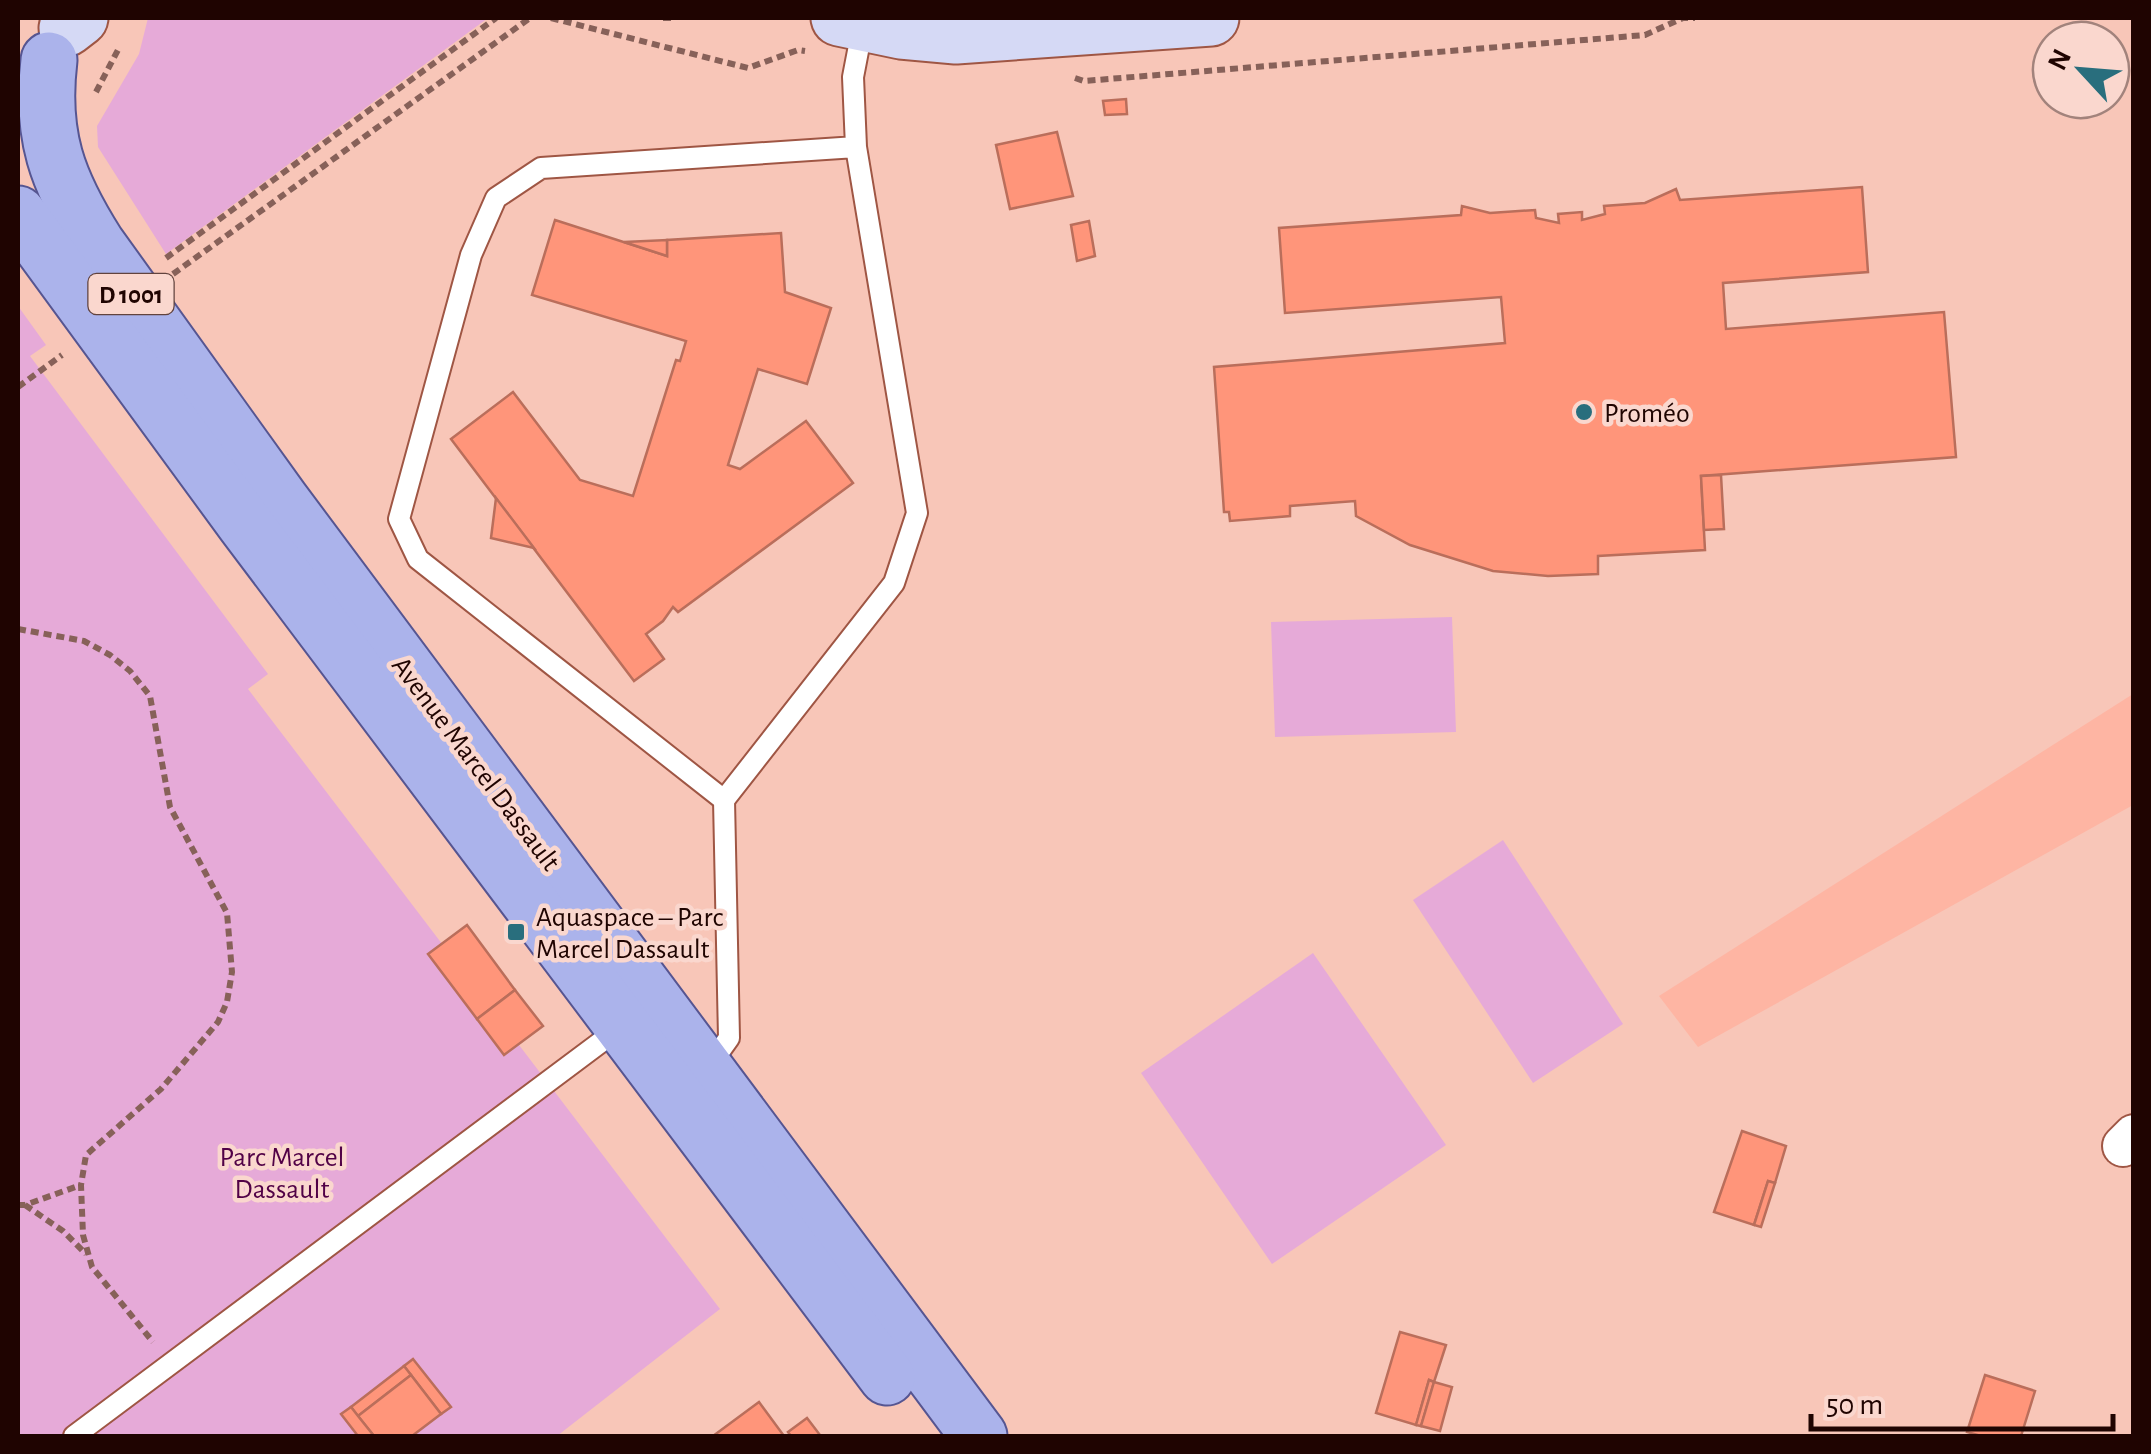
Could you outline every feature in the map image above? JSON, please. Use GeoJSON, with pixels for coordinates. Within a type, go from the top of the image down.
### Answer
{"type":"FeatureCollection","features":[{"type":"Feature","properties":{"kind":"main road","name":"Avenue Marcel Dassault"},"geometry":{"type":"LineString","coordinates":[[57,44],[45,100],[52,154],[70,199],[97,244],[281,500],[638,1014]]}},
{"type":"Feature","properties":{"kind":"main road","name":"Avenue Marcel Dassault"},"geometry":{"type":"LineString","coordinates":[[18,214],[245,524],[686,1077],[979,1436]]}},
{"type":"Feature","properties":{"kind":"main road","name":"Avenue Marcel Dassault"},"geometry":{"type":"LineString","coordinates":[[686,1077],[932,1436]]}},
{"type":"Feature","properties":{"kind":"street"},"geometry":{"type":"LineString","coordinates":[[851,20],[956,36],[1212,18]]}},
{"type":"Feature","properties":{"kind":"lane"},"geometry":{"type":"LineString","coordinates":[[686,1077],[719,1052],[730,1038],[724,800],[894,583],[917,513],[856,147],[851,20]]}},
{"type":"Feature","properties":{"kind":"lane"},"geometry":{"type":"LineString","coordinates":[[724,800],[418,559],[399,519],[470,254],[496,198],[541,168],[856,147]]}},
{"type":"Feature","properties":{"kind":"lane"},"geometry":{"type":"LineString","coordinates":[[74,1436],[638,1014]]}},
{"type":"Feature","properties":{"kind":"path"},"geometry":{"type":"LineString","coordinates":[[152,268],[496,18]]}},
{"type":"Feature","properties":{"kind":"path"},"geometry":{"type":"LineString","coordinates":[[162,282],[530,18]]}},
{"type":"Feature","properties":{"kind":"path"},"geometry":{"type":"LineString","coordinates":[[663,18],[672,18]]}},
{"type":"Feature","properties":{"kind":"path"},"geometry":{"type":"LineString","coordinates":[[18,629],[84,641],[130,671],[150,696],[161,774],[170,807],[186,843],[227,912],[232,948],[227,1002],[218,1022],[161,1089],[86,1155],[81,1185],[83,1235],[92,1267],[171,1364]]}},
{"type":"Feature","properties":{"kind":"path"},"geometry":{"type":"LineString","coordinates":[[21,1205],[81,1185]]}},
{"type":"Feature","properties":{"kind":"path"},"geometry":{"type":"LineString","coordinates":[[21,1205],[63,1231],[90,1260]]}},
{"type":"Feature","properties":{"kind":"shaded area"},"geometry":{"type":"Polygon","coordinates":[[[2133,694],[2133,805],[1698,1047],[1659,996],[2133,694]]]}},
{"type":"Feature","properties":{"kind":"green space"},"geometry":{"type":"Polygon","coordinates":[[[148,18],[488,18],[166,254],[98,147],[97,126],[139,54],[148,18]]]}},
{"type":"Feature","properties":{"kind":"green space","name":"Parc Marcel Dassault"},"geometry":{"type":"Polygon","coordinates":[[[18,306],[46,345],[30,356],[268,674],[248,689],[720,1309],[557,1436],[18,1436],[18,306]]]}},
{"type":"Feature","properties":{"kind":"green space"},"geometry":{"type":"Polygon","coordinates":[[[1452,617],[1456,732],[1275,737],[1271,622],[1452,617]]]}},
{"type":"Feature","properties":{"kind":"green space"},"geometry":{"type":"Polygon","coordinates":[[[1503,840],[1623,1024],[1533,1083],[1413,900],[1503,840]]]}},
{"type":"Feature","properties":{"kind":"green space"},"geometry":{"type":"Polygon","coordinates":[[[1313,953],[1446,1145],[1272,1264],[1141,1073],[1313,953]]]}},
{"type":"Feature","properties":{"kind":"building"},"geometry":{"type":"Polygon","coordinates":[[[1126,99],[1127,114],[1105,115],[1103,101],[1126,99]]]}},
{"type":"Feature","properties":{"kind":"building"},"geometry":{"type":"Polygon","coordinates":[[[1057,132],[1073,196],[1010,209],[996,145],[1057,132]]]}},
{"type":"Feature","properties":{"kind":"building","name":"Proméo"},"geometry":{"type":"Polygon","coordinates":[[[1862,187],[1868,272],[1723,283],[1726,329],[1944,312],[1956,457],[1701,476],[1705,550],[1598,556],[1598,574],[1548,576],[1493,571],[1410,545],[1356,516],[1355,501],[1290,506],[1290,516],[1230,521],[1229,512],[1224,512],[1214,367],[1505,343],[1501,297],[1285,313],[1279,228],[1461,215],[1462,206],[1490,213],[1535,210],[1536,218],[1559,223],[1558,214],[1582,212],[1582,220],[1605,214],[1604,206],[1645,203],[1676,189],[1680,200],[1862,187]]]}},
{"type":"Feature","properties":{"kind":"building"},"geometry":{"type":"Polygon","coordinates":[[[555,220],[667,256],[667,240],[781,233],[785,292],[831,308],[807,384],[758,369],[728,465],[740,469],[806,421],[853,483],[678,612],[673,607],[646,634],[664,659],[634,681],[451,439],[513,392],[580,480],[633,496],[676,360],[680,361],[686,341],[532,295],[555,220]]]}},
{"type":"Feature","properties":{"kind":"building"},"geometry":{"type":"Polygon","coordinates":[[[1089,221],[1095,256],[1077,261],[1071,225],[1089,221]]]}},
{"type":"Feature","properties":{"kind":"building"},"geometry":{"type":"Polygon","coordinates":[[[667,240],[667,256],[624,242],[667,240]]]}},
{"type":"Feature","properties":{"kind":"building"},"geometry":{"type":"Polygon","coordinates":[[[1721,475],[1724,529],[1704,530],[1701,476],[1721,475]]]}},
{"type":"Feature","properties":{"kind":"building"},"geometry":{"type":"Polygon","coordinates":[[[496,498],[534,548],[491,538],[496,498]]]}},
{"type":"Feature","properties":{"kind":"building"},"geometry":{"type":"Polygon","coordinates":[[[467,925],[515,990],[477,1019],[428,954],[467,925]]]}},
{"type":"Feature","properties":{"kind":"building"},"geometry":{"type":"Polygon","coordinates":[[[515,990],[543,1026],[504,1055],[477,1019],[515,990]]]}},
{"type":"Feature","properties":{"kind":"building"},"geometry":{"type":"Polygon","coordinates":[[[1742,1131],[1786,1146],[1775,1183],[1768,1181],[1754,1225],[1714,1212],[1742,1131]]]}},
{"type":"Feature","properties":{"kind":"building"},"geometry":{"type":"Polygon","coordinates":[[[1768,1181],[1775,1183],[1761,1227],[1754,1225],[1768,1181]]]}},
{"type":"Feature","properties":{"kind":"building"},"geometry":{"type":"Polygon","coordinates":[[[1400,1332],[1446,1345],[1434,1382],[1429,1380],[1416,1425],[1376,1413],[1400,1332]]]}},
{"type":"Feature","properties":{"kind":"building"},"geometry":{"type":"Polygon","coordinates":[[[413,1359],[451,1407],[441,1414],[404,1366],[413,1359]]]}},
{"type":"Feature","properties":{"kind":"building"},"geometry":{"type":"Polygon","coordinates":[[[404,1366],[411,1375],[358,1416],[351,1407],[404,1366]]]}},
{"type":"Feature","properties":{"kind":"building"},"geometry":{"type":"Polygon","coordinates":[[[411,1375],[441,1414],[412,1436],[374,1436],[358,1416],[411,1375]]]}},
{"type":"Feature","properties":{"kind":"building"},"geometry":{"type":"Polygon","coordinates":[[[1985,1375],[2035,1391],[2021,1436],[1967,1432],[1985,1375]]]}},
{"type":"Feature","properties":{"kind":"building"},"geometry":{"type":"Polygon","coordinates":[[[1429,1380],[1434,1382],[1421,1426],[1416,1425],[1429,1380]]]}},
{"type":"Feature","properties":{"kind":"building"},"geometry":{"type":"Polygon","coordinates":[[[1434,1382],[1452,1387],[1440,1431],[1421,1426],[1434,1382]]]}},
{"type":"Feature","properties":{"kind":"building"},"geometry":{"type":"Polygon","coordinates":[[[759,1402],[784,1436],[713,1436],[759,1402]]]}},
{"type":"Feature","properties":{"kind":"building"},"geometry":{"type":"Polygon","coordinates":[[[351,1407],[374,1436],[358,1436],[341,1414],[351,1407]]]}},
{"type":"Feature","properties":{"kind":"building"},"geometry":{"type":"Polygon","coordinates":[[[807,1418],[820,1435],[791,1436],[788,1432],[807,1418]]]}},
{"type":"Feature","properties":{"kind":"place","name":"Proméo"},"geometry":{"type":"Point","coordinates":[1584,412]}},
{"type":"Feature","properties":{"kind":"place","name":"Aquaspace – Parc Marcel Dassault"},"geometry":{"type":"Point","coordinates":[516,932]}}]}
